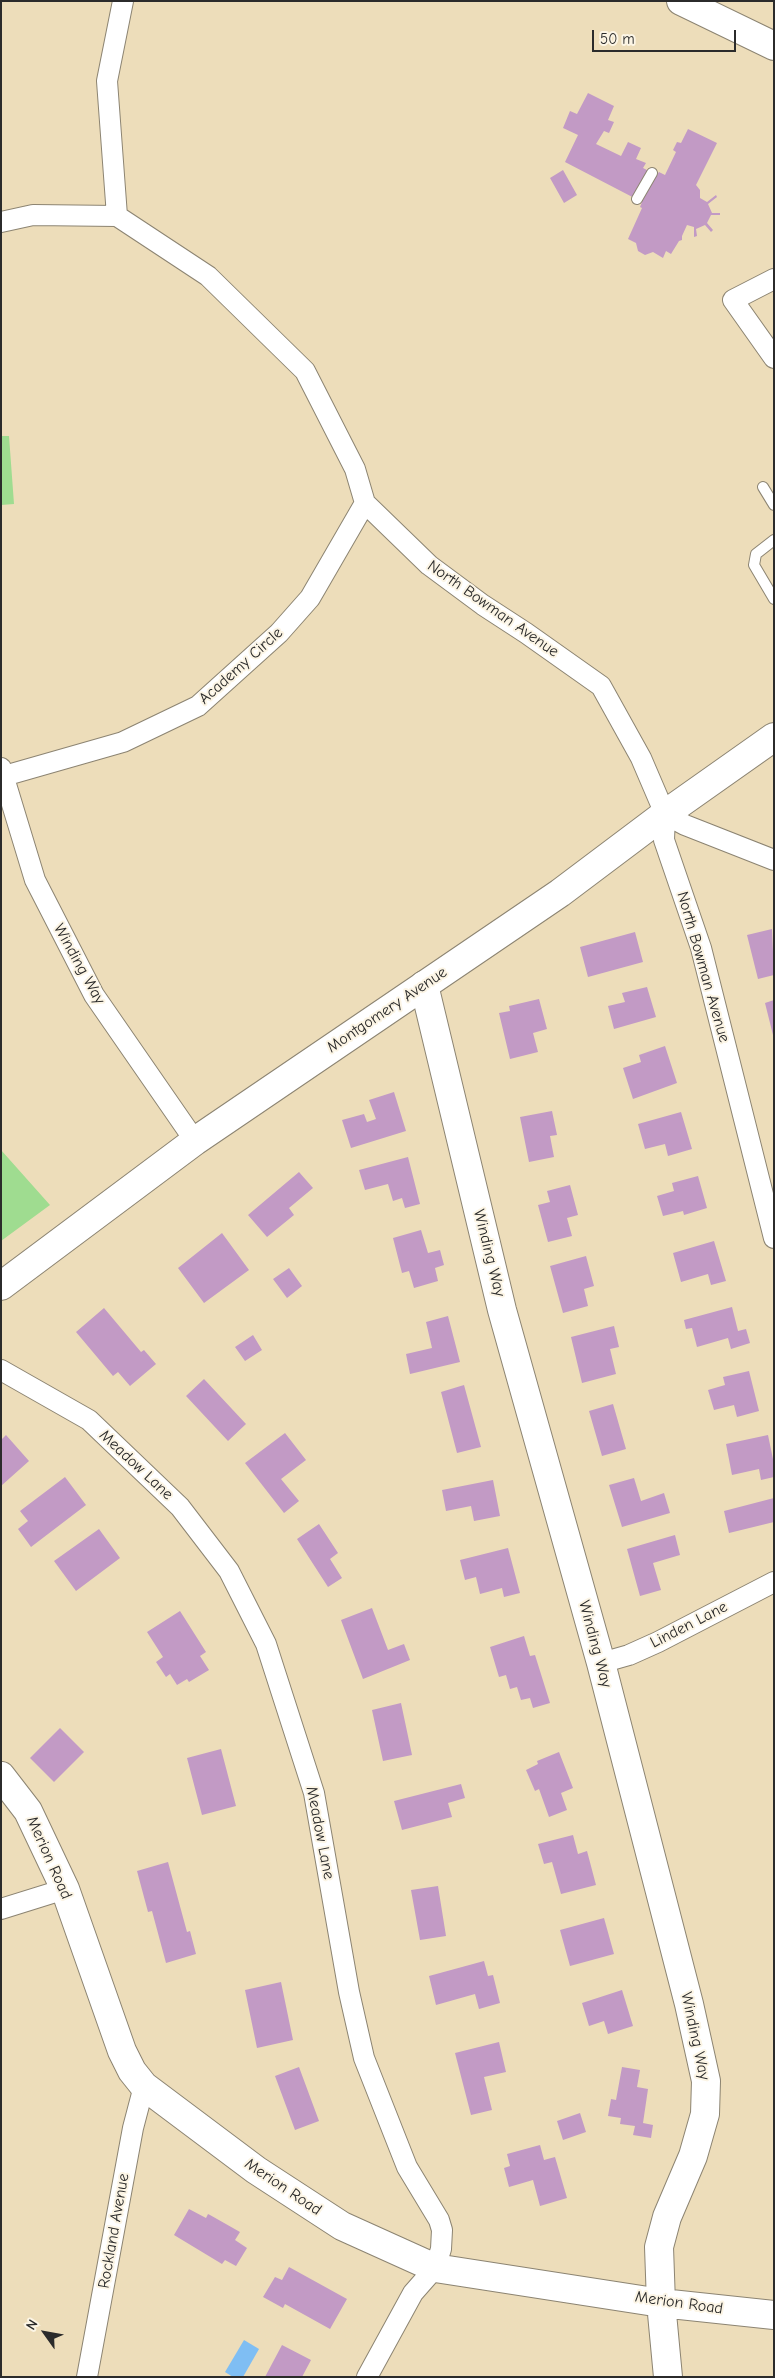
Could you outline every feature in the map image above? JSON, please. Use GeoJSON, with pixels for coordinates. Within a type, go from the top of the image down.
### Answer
{"type":"FeatureCollection","features":[{"type":"Feature","properties":{"kind":"street"},"geometry":{"type":"LineString","coordinates":[[116,216],[107,81],[123,1]]}},
{"type":"Feature","properties":{"kind":"street"},"geometry":{"type":"LineString","coordinates":[[681,1],[774,46]]}},
{"type":"Feature","properties":{"kind":"street"},"geometry":{"type":"LineString","coordinates":[[1,222],[33,215],[116,216],[208,276],[305,371],[355,469],[364,503]]}},
{"type":"Feature","properties":{"kind":"street"},"geometry":{"type":"LineString","coordinates":[[774,279],[733,300],[774,358]]}},
{"type":"Feature","properties":{"kind":"street","name":"Academy Circle"},"geometry":{"type":"LineString","coordinates":[[3,772],[123,742],[198,706],[279,633],[310,598],[364,503]]}},
{"type":"Feature","properties":{"kind":"street","name":"North Bowman Avenue"},"geometry":{"type":"LineString","coordinates":[[364,503],[429,565],[482,605],[526,633],[601,686],[640,758],[664,814],[664,840],[701,948],[774,1238]]}},
{"type":"Feature","properties":{"kind":"street","name":"Montgomery Avenue"},"geometry":{"type":"LineString","coordinates":[[1,1286],[195,1141],[560,893],[664,814],[774,738]]}},
{"type":"Feature","properties":{"kind":"street","name":"Winding Way"},"geometry":{"type":"LineString","coordinates":[[3,772],[35,880],[94,995],[195,1141]]}},
{"type":"Feature","properties":{"kind":"street"},"geometry":{"type":"LineString","coordinates":[[664,814],[685,825],[774,860]]}},
{"type":"Feature","properties":{"kind":"street","name":"Winding Way"},"geometry":{"type":"LineString","coordinates":[[424,985],[502,1310],[601,1663],[689,2004],[706,2081],[705,2114],[693,2156],[667,2216],[659,2247],[661,2302]]}},
{"type":"Feature","properties":{"kind":"street","name":"Meadow Lane"},"geometry":{"type":"LineString","coordinates":[[1,1370],[89,1420],[180,1507],[229,1571],[266,1644],[314,1792],[349,1992],[364,2058],[407,2167],[439,2220],[442,2230],[441,2249],[435,2268],[414,2293],[367,2377]]}},
{"type":"Feature","properties":{"kind":"street","name":"Linden Lane"},"geometry":{"type":"LineString","coordinates":[[601,1663],[629,1655],[658,1642],[774,1582]]}},
{"type":"Feature","properties":{"kind":"street","name":"Merion Road"},"geometry":{"type":"LineString","coordinates":[[1,1776],[28,1811],[64,1889],[122,2051],[132,2071],[144,2086],[208,2135],[305,2204],[342,2226],[435,2268],[661,2302],[774,2315]]}},
{"type":"Feature","properties":{"kind":"street"},"geometry":{"type":"LineString","coordinates":[[1,1909],[64,1889]]}},
{"type":"Feature","properties":{"kind":"street","name":"Rockland Avenue"},"geometry":{"type":"LineString","coordinates":[[87,2377],[132,2128],[144,2086]]}},
{"type":"Feature","properties":{"kind":"street"},"geometry":{"type":"LineString","coordinates":[[661,2302],[668,2377]]}},
{"type":"Feature","properties":{"kind":"lane"},"geometry":{"type":"LineString","coordinates":[[637,200],[652,172]]}},
{"type":"Feature","properties":{"kind":"lane"},"geometry":{"type":"LineString","coordinates":[[763,487],[774,505]]}},
{"type":"Feature","properties":{"kind":"lane"},"geometry":{"type":"LineString","coordinates":[[774,540],[756,554],[754,565],[774,599]]}},
{"type":"Feature","properties":{"kind":"green space"},"geometry":{"type":"Polygon","coordinates":[[[1,436],[9,436],[14,504],[1,505],[1,436]]]}},
{"type":"Feature","properties":{"kind":"green space"},"geometry":{"type":"Polygon","coordinates":[[[1,1150],[50,1205],[1,1241],[1,1150]]]}},
{"type":"Feature","properties":{"kind":"water"},"geometry":{"type":"Polygon","coordinates":[[[244,2340],[259,2349],[243,2377],[233,2377],[225,2372],[244,2340]]]}},
{"type":"Feature","properties":{"kind":"building"},"geometry":{"type":"Polygon","coordinates":[[[588,93],[614,106],[608,120],[614,122],[609,133],[604,131],[596,144],[621,156],[628,142],[641,148],[636,159],[646,163],[643,168],[657,175],[659,172],[665,175],[676,152],[673,150],[677,142],[681,143],[688,129],[717,143],[696,185],[700,190],[700,198],[707,202],[716,195],[717,197],[708,204],[712,213],[720,213],[720,215],[711,215],[707,223],[713,230],[711,232],[705,225],[696,229],[697,236],[694,237],[694,227],[687,225],[682,240],[679,241],[671,254],[666,251],[663,258],[653,252],[645,255],[638,251],[636,243],[628,239],[642,208],[640,207],[642,202],[565,162],[578,135],[563,128],[570,111],[577,114],[588,93]]]}},
{"type":"Feature","properties":{"kind":"building"},"geometry":{"type":"Polygon","coordinates":[[[563,170],[577,195],[564,203],[550,178],[563,170]]]}},
{"type":"Feature","properties":{"kind":"building"},"geometry":{"type":"Polygon","coordinates":[[[772,929],[774,975],[758,979],[747,935],[772,929]]]}},
{"type":"Feature","properties":{"kind":"building"},"geometry":{"type":"Polygon","coordinates":[[[635,932],[643,962],[588,977],[580,947],[635,932]]]}},
{"type":"Feature","properties":{"kind":"building"},"geometry":{"type":"Polygon","coordinates":[[[647,987],[656,1017],[614,1029],[608,1006],[625,1002],[622,993],[647,987]]]}},
{"type":"Feature","properties":{"kind":"building"},"geometry":{"type":"Polygon","coordinates":[[[539,999],[547,1029],[533,1033],[538,1052],[510,1059],[499,1013],[510,1011],[509,1006],[539,999]]]}},
{"type":"Feature","properties":{"kind":"building"},"geometry":{"type":"Polygon","coordinates":[[[774,1000],[774,1035],[773,1035],[765,1003],[774,1000]]]}},
{"type":"Feature","properties":{"kind":"building"},"geometry":{"type":"Polygon","coordinates":[[[665,1046],[677,1083],[633,1099],[623,1068],[641,1062],[639,1055],[665,1046]]]}},
{"type":"Feature","properties":{"kind":"building"},"geometry":{"type":"Polygon","coordinates":[[[394,1092],[406,1131],[351,1148],[342,1120],[364,1114],[367,1122],[376,1119],[369,1100],[394,1092]]]}},
{"type":"Feature","properties":{"kind":"building"},"geometry":{"type":"Polygon","coordinates":[[[552,1111],[557,1135],[550,1136],[554,1157],[529,1162],[520,1117],[552,1111]]]}},
{"type":"Feature","properties":{"kind":"building"},"geometry":{"type":"Polygon","coordinates":[[[681,1112],[692,1149],[668,1156],[665,1144],[645,1149],[638,1124],[681,1112]]]}},
{"type":"Feature","properties":{"kind":"building"},"geometry":{"type":"Polygon","coordinates":[[[408,1157],[420,1204],[405,1208],[402,1198],[393,1201],[388,1184],[365,1190],[359,1170],[408,1157]]]}},
{"type":"Feature","properties":{"kind":"building"},"geometry":{"type":"Polygon","coordinates":[[[299,1172],[313,1188],[289,1208],[294,1215],[267,1237],[248,1215],[299,1172]]]}},
{"type":"Feature","properties":{"kind":"building"},"geometry":{"type":"Polygon","coordinates":[[[698,1176],[707,1208],[684,1215],[683,1211],[663,1216],[657,1196],[674,1191],[672,1183],[698,1176]]]}},
{"type":"Feature","properties":{"kind":"building"},"geometry":{"type":"Polygon","coordinates":[[[570,1185],[578,1215],[567,1218],[572,1236],[548,1242],[538,1205],[550,1202],[547,1191],[570,1185]]]}},
{"type":"Feature","properties":{"kind":"building"},"geometry":{"type":"Polygon","coordinates":[[[421,1230],[428,1253],[440,1250],[444,1265],[435,1268],[438,1281],[414,1288],[409,1271],[402,1273],[393,1238],[421,1230]]]}},
{"type":"Feature","properties":{"kind":"building"},"geometry":{"type":"Polygon","coordinates":[[[222,1233],[249,1270],[204,1303],[178,1268],[222,1233]]]}},
{"type":"Feature","properties":{"kind":"building"},"geometry":{"type":"Polygon","coordinates":[[[714,1241],[726,1281],[711,1285],[708,1274],[681,1282],[673,1253],[714,1241]]]}},
{"type":"Feature","properties":{"kind":"building"},"geometry":{"type":"Polygon","coordinates":[[[586,1256],[594,1286],[584,1289],[588,1306],[563,1313],[550,1266],[586,1256]]]}},
{"type":"Feature","properties":{"kind":"building"},"geometry":{"type":"Polygon","coordinates":[[[289,1268],[302,1286],[287,1298],[273,1279],[289,1268]]]}},
{"type":"Feature","properties":{"kind":"building"},"geometry":{"type":"Polygon","coordinates":[[[732,1307],[738,1331],[746,1329],[750,1343],[731,1349],[728,1338],[697,1347],[692,1328],[686,1329],[684,1320],[732,1307]]]}},
{"type":"Feature","properties":{"kind":"building"},"geometry":{"type":"Polygon","coordinates":[[[104,1308],[141,1352],[144,1350],[156,1364],[130,1386],[118,1372],[113,1376],[76,1332],[104,1308]]]}},
{"type":"Feature","properties":{"kind":"building"},"geometry":{"type":"Polygon","coordinates":[[[448,1316],[460,1362],[410,1374],[406,1354],[432,1348],[426,1322],[448,1316]]]}},
{"type":"Feature","properties":{"kind":"building"},"geometry":{"type":"Polygon","coordinates":[[[614,1326],[619,1347],[610,1349],[616,1374],[582,1383],[571,1337],[614,1326]]]}},
{"type":"Feature","properties":{"kind":"building"},"geometry":{"type":"Polygon","coordinates":[[[253,1335],[262,1350],[245,1361],[235,1347],[253,1335]]]}},
{"type":"Feature","properties":{"kind":"building"},"geometry":{"type":"Polygon","coordinates":[[[749,1371],[759,1411],[737,1417],[734,1405],[714,1410],[708,1390],[725,1385],[723,1377],[749,1371]]]}},
{"type":"Feature","properties":{"kind":"building"},"geometry":{"type":"Polygon","coordinates":[[[204,1379],[246,1424],[228,1441],[186,1396],[204,1379]]]}},
{"type":"Feature","properties":{"kind":"building"},"geometry":{"type":"Polygon","coordinates":[[[464,1385],[481,1447],[457,1453],[441,1392],[464,1385]]]}},
{"type":"Feature","properties":{"kind":"building"},"geometry":{"type":"Polygon","coordinates":[[[613,1404],[626,1449],[602,1456],[589,1411],[613,1404]]]}},
{"type":"Feature","properties":{"kind":"building"},"geometry":{"type":"Polygon","coordinates":[[[285,1433],[306,1460],[281,1479],[299,1501],[284,1513],[245,1463],[285,1433]]]}},
{"type":"Feature","properties":{"kind":"building"},"geometry":{"type":"Polygon","coordinates":[[[6,1435],[29,1461],[1,1486],[1,1440],[6,1435]]]}},
{"type":"Feature","properties":{"kind":"building"},"geometry":{"type":"Polygon","coordinates":[[[768,1435],[774,1464],[774,1477],[761,1480],[759,1469],[732,1475],[726,1444],[768,1435]]]}},
{"type":"Feature","properties":{"kind":"building"},"geometry":{"type":"Polygon","coordinates":[[[65,1477],[86,1505],[31,1547],[18,1529],[28,1521],[20,1511],[65,1477]]]}},
{"type":"Feature","properties":{"kind":"building"},"geometry":{"type":"Polygon","coordinates":[[[634,1478],[641,1501],[664,1493],[670,1513],[622,1527],[609,1485],[634,1478]]]}},
{"type":"Feature","properties":{"kind":"building"},"geometry":{"type":"Polygon","coordinates":[[[493,1480],[500,1516],[474,1521],[471,1506],[446,1511],[442,1490],[493,1480]]]}},
{"type":"Feature","properties":{"kind":"building"},"geometry":{"type":"Polygon","coordinates":[[[774,1498],[774,1522],[729,1533],[724,1511],[774,1498]]]}},
{"type":"Feature","properties":{"kind":"building"},"geometry":{"type":"Polygon","coordinates":[[[319,1524],[338,1553],[330,1559],[342,1578],[328,1587],[297,1539],[319,1524]]]}},
{"type":"Feature","properties":{"kind":"building"},"geometry":{"type":"Polygon","coordinates":[[[99,1529],[120,1558],[76,1591],[54,1561],[99,1529]]]}},
{"type":"Feature","properties":{"kind":"building"},"geometry":{"type":"Polygon","coordinates":[[[675,1535],[680,1555],[653,1563],[661,1590],[640,1596],[627,1549],[675,1535]]]}},
{"type":"Feature","properties":{"kind":"building"},"geometry":{"type":"Polygon","coordinates":[[[508,1548],[520,1593],[504,1597],[502,1588],[480,1594],[476,1577],[465,1580],[460,1560],[508,1548]]]}},
{"type":"Feature","properties":{"kind":"building"},"geometry":{"type":"Polygon","coordinates":[[[372,1608],[388,1650],[404,1644],[410,1660],[363,1679],[341,1620],[372,1608]]]}},
{"type":"Feature","properties":{"kind":"building"},"geometry":{"type":"Polygon","coordinates":[[[180,1611],[206,1652],[200,1656],[209,1670],[189,1682],[187,1679],[177,1685],[170,1674],[166,1677],[156,1662],[163,1657],[147,1632],[180,1611]]]}},
{"type":"Feature","properties":{"kind":"building"},"geometry":{"type":"Polygon","coordinates":[[[524,1636],[530,1656],[535,1655],[550,1703],[533,1708],[530,1698],[521,1700],[517,1687],[510,1689],[506,1675],[499,1677],[490,1647],[524,1636]]]}},
{"type":"Feature","properties":{"kind":"building"},"geometry":{"type":"Polygon","coordinates":[[[401,1703],[412,1755],[383,1761],[372,1710],[401,1703]]]}},
{"type":"Feature","properties":{"kind":"building"},"geometry":{"type":"Polygon","coordinates":[[[60,1728],[84,1752],[54,1782],[30,1758],[60,1728]]]}},
{"type":"Feature","properties":{"kind":"building"},"geometry":{"type":"Polygon","coordinates":[[[221,1749],[236,1806],[202,1815],[187,1758],[221,1749]]]}},
{"type":"Feature","properties":{"kind":"building"},"geometry":{"type":"Polygon","coordinates":[[[559,1752],[573,1788],[561,1793],[567,1810],[549,1817],[539,1789],[535,1791],[526,1770],[538,1764],[537,1761],[559,1752]]]}},
{"type":"Feature","properties":{"kind":"building"},"geometry":{"type":"Polygon","coordinates":[[[461,1784],[465,1798],[448,1803],[452,1817],[402,1830],[394,1801],[461,1784]]]}},
{"type":"Feature","properties":{"kind":"building"},"geometry":{"type":"Polygon","coordinates":[[[573,1835],[578,1854],[587,1851],[596,1885],[561,1894],[552,1862],[544,1864],[538,1844],[573,1835]]]}},
{"type":"Feature","properties":{"kind":"building"},"geometry":{"type":"Polygon","coordinates":[[[168,1862],[187,1932],[190,1931],[196,1954],[166,1963],[152,1911],[148,1912],[137,1871],[168,1862]]]}},
{"type":"Feature","properties":{"kind":"building"},"geometry":{"type":"Polygon","coordinates":[[[438,1886],[446,1936],[420,1940],[411,1890],[438,1886]]]}},
{"type":"Feature","properties":{"kind":"building"},"geometry":{"type":"Polygon","coordinates":[[[604,1918],[614,1954],[570,1966],[560,1930],[604,1918]]]}},
{"type":"Feature","properties":{"kind":"building"},"geometry":{"type":"Polygon","coordinates":[[[484,1961],[488,1976],[493,1975],[500,2003],[479,2009],[475,1994],[436,2005],[429,1976],[484,1961]]]}},
{"type":"Feature","properties":{"kind":"building"},"geometry":{"type":"Polygon","coordinates":[[[281,1982],[293,2040],[257,2048],[245,1990],[281,1982]]]}},
{"type":"Feature","properties":{"kind":"building"},"geometry":{"type":"Polygon","coordinates":[[[622,1990],[633,2026],[608,2034],[604,2021],[589,2026],[582,2003],[622,1990]]]}},
{"type":"Feature","properties":{"kind":"building"},"geometry":{"type":"Polygon","coordinates":[[[499,2042],[506,2072],[484,2077],[492,2110],[471,2115],[455,2053],[499,2042]]]}},
{"type":"Feature","properties":{"kind":"building"},"geometry":{"type":"Polygon","coordinates":[[[299,2067],[319,2121],[295,2130],[275,2076],[299,2067]]]}},
{"type":"Feature","properties":{"kind":"building"},"geometry":{"type":"Polygon","coordinates":[[[622,2067],[640,2070],[637,2087],[648,2089],[643,2123],[653,2125],[651,2138],[633,2135],[635,2126],[620,2124],[621,2118],[608,2116],[611,2099],[616,2100],[622,2067]]]}},
{"type":"Feature","properties":{"kind":"building"},"geometry":{"type":"Polygon","coordinates":[[[580,2113],[586,2132],[563,2140],[557,2121],[580,2113]]]}},
{"type":"Feature","properties":{"kind":"building"},"geometry":{"type":"Polygon","coordinates":[[[540,2145],[544,2160],[555,2157],[567,2198],[540,2206],[533,2180],[509,2187],[504,2168],[510,2166],[507,2154],[540,2145]]]}},
{"type":"Feature","properties":{"kind":"building"},"geometry":{"type":"Polygon","coordinates":[[[189,2209],[206,2218],[208,2214],[240,2232],[235,2240],[247,2248],[236,2266],[225,2260],[222,2264],[174,2235],[189,2209]]]}},
{"type":"Feature","properties":{"kind":"building"},"geometry":{"type":"Polygon","coordinates":[[[289,2267],[347,2299],[330,2329],[285,2304],[283,2308],[263,2297],[275,2277],[282,2280],[289,2267]]]}},
{"type":"Feature","properties":{"kind":"building"},"geometry":{"type":"Polygon","coordinates":[[[282,2345],[311,2360],[302,2377],[265,2377],[282,2345]]]}}]}
